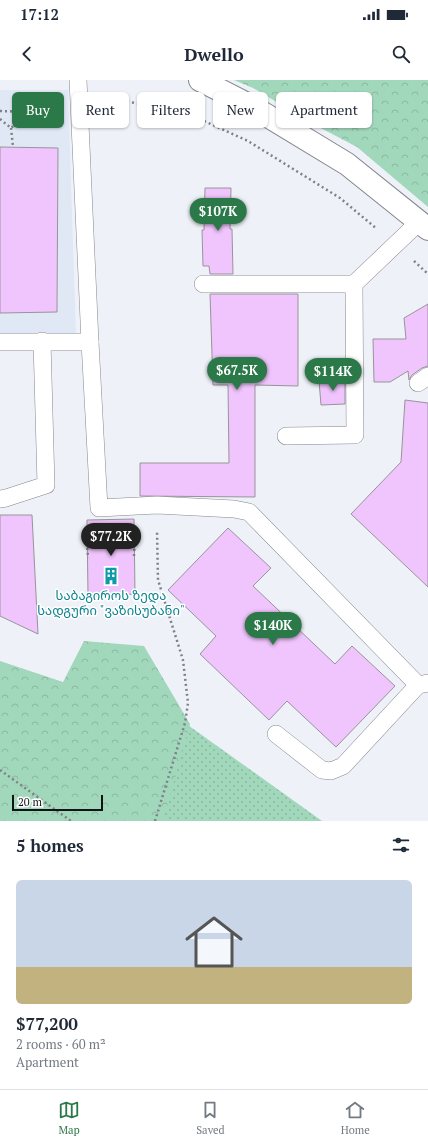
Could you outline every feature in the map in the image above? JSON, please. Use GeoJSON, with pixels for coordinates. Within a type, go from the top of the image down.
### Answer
{"type":"FeatureCollection","features":[{"type":"Feature","properties":{"kind":"street"},"geometry":{"type":"LineString","coordinates":[[200,80],[253,107],[347,164],[424,226]]}},
{"type":"Feature","properties":{"kind":"lane"},"geometry":{"type":"LineString","coordinates":[[78,80],[78,92]]}},
{"type":"Feature","properties":{"kind":"lane"},"geometry":{"type":"LineString","coordinates":[[80,128],[99,508],[157,505],[234,509],[249,512],[423,684],[343,766],[332,771],[322,770],[276,734]]}},
{"type":"Feature","properties":{"kind":"lane"},"geometry":{"type":"LineString","coordinates":[[202,284],[354,284],[396,244],[424,226]]}},
{"type":"Feature","properties":{"kind":"lane"},"geometry":{"type":"LineString","coordinates":[[286,436],[355,436],[354,284]]}},
{"type":"Feature","properties":{"kind":"lane"},"geometry":{"type":"LineString","coordinates":[[0,499],[46,485],[42,341]]}},
{"type":"Feature","properties":{"kind":"lane"},"geometry":{"type":"LineString","coordinates":[[0,342],[90,342]]}},
{"type":"Feature","properties":{"kind":"path"},"geometry":{"type":"LineString","coordinates":[[129,102],[182,111],[255,145],[340,198],[396,244],[428,274]]}},
{"type":"Feature","properties":{"kind":"path"},"geometry":{"type":"LineString","coordinates":[[0,111],[12,111]]}},
{"type":"Feature","properties":{"kind":"path"},"geometry":{"type":"LineString","coordinates":[[0,120],[11,128],[13,147]]}},
{"type":"Feature","properties":{"kind":"path"},"geometry":{"type":"LineString","coordinates":[[155,821],[185,723],[188,703],[183,660],[158,580],[157,505]]}},
{"type":"Feature","properties":{"kind":"path"},"geometry":{"type":"LineString","coordinates":[[86,522],[88,558]]}},
{"type":"Feature","properties":{"kind":"path"},"geometry":{"type":"LineString","coordinates":[[0,770],[71,821]]}},
{"type":"Feature","properties":{"kind":"shaded area"},"geometry":{"type":"Polygon","coordinates":[[[0,90],[68,90],[76,335],[0,334],[0,90]]]}},
{"type":"Feature","properties":{"kind":"green space"},"geometry":{"type":"Polygon","coordinates":[[[234,80],[428,80],[428,207],[357,147],[321,128],[372,128],[372,92],[276,92],[276,102],[268,97],[268,92],[260,92],[234,80]]]}},
{"type":"Feature","properties":{"kind":"green space"},"geometry":{"type":"Polygon","coordinates":[[[84,641],[144,646],[190,724],[163,821],[0,821],[0,661],[63,682],[84,641]]]}},
{"type":"Feature","properties":{"kind":"green space"},"geometry":{"type":"Polygon","coordinates":[[[185,723],[322,821],[161,821],[185,723]]]}},
{"type":"Feature","properties":{"kind":"building"},"geometry":{"type":"Polygon","coordinates":[[[0,147],[58,148],[57,312],[0,313],[0,147]]]}},
{"type":"Feature","properties":{"kind":"building"},"geometry":{"type":"Polygon","coordinates":[[[205,188],[231,188],[230,229],[232,229],[233,274],[210,274],[209,266],[203,266],[202,230],[204,230],[205,188]]]}},
{"type":"Feature","properties":{"kind":"building"},"geometry":{"type":"Polygon","coordinates":[[[210,294],[298,294],[298,386],[255,385],[255,497],[140,496],[140,463],[229,463],[228,385],[213,385],[210,294]]]}},
{"type":"Feature","properties":{"kind":"building"},"geometry":{"type":"Polygon","coordinates":[[[428,304],[428,366],[412,375],[409,380],[408,371],[390,382],[374,382],[373,339],[406,339],[404,318],[428,304]]]}},
{"type":"Feature","properties":{"kind":"building"},"geometry":{"type":"Polygon","coordinates":[[[345,379],[345,404],[321,405],[319,381],[345,379]]]}},
{"type":"Feature","properties":{"kind":"building"},"geometry":{"type":"Polygon","coordinates":[[[405,400],[428,403],[428,587],[351,514],[401,462],[405,400]]]}},
{"type":"Feature","properties":{"kind":"building"},"geometry":{"type":"Polygon","coordinates":[[[0,515],[32,515],[38,634],[0,616],[0,515]]]}},
{"type":"Feature","properties":{"kind":"building","name":"საბაგიროს ზედა სადგური \"ვაზისუბანი\""},"geometry":{"type":"Polygon","coordinates":[[[134,519],[135,594],[88,596],[87,520],[134,519]]]}},
{"type":"Feature","properties":{"kind":"building"},"geometry":{"type":"Polygon","coordinates":[[[228,528],[271,568],[253,586],[335,664],[352,646],[395,686],[336,747],[287,701],[269,720],[200,654],[216,636],[168,590],[228,528]]]}},
{"type":"Feature","properties":{"kind":"place","name":"საბაგიროს ზედა სადგური \"ვაზისუბანი\""},"geometry":{"type":"Point","coordinates":[111,576]}}]}
